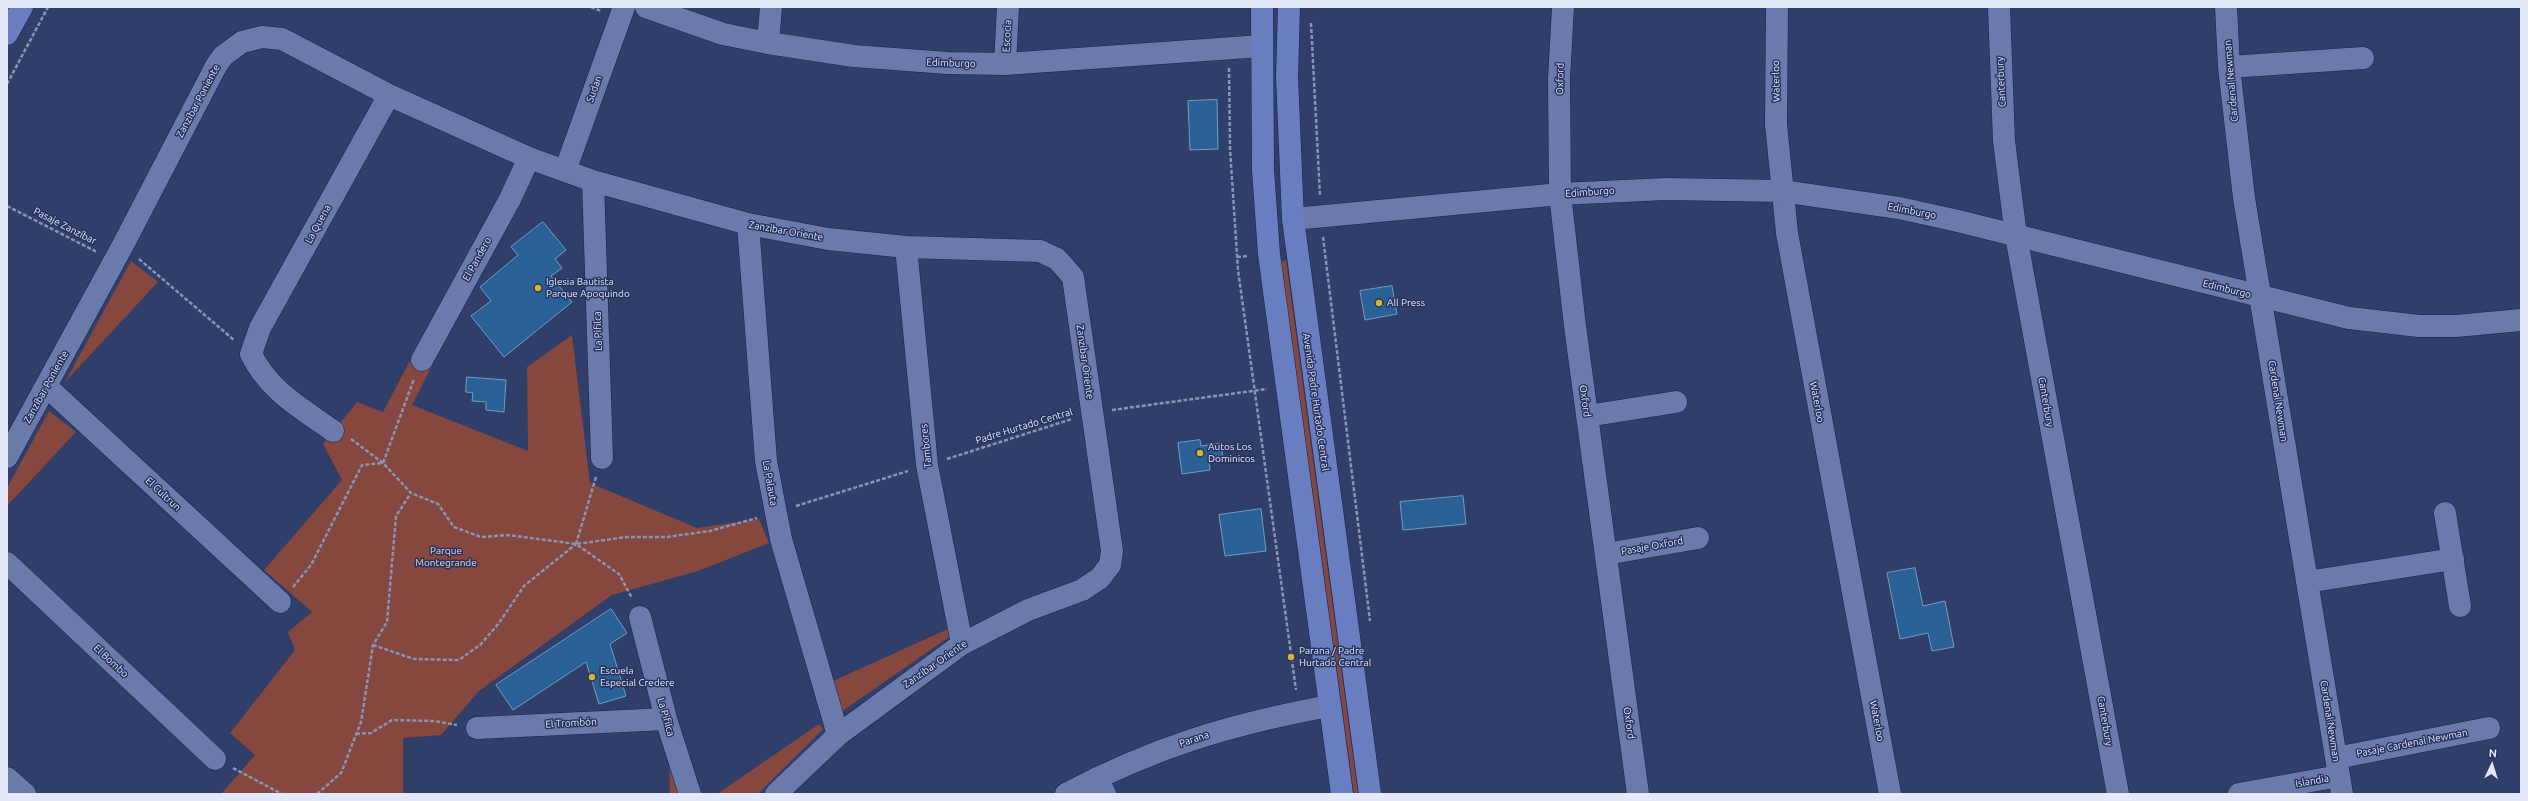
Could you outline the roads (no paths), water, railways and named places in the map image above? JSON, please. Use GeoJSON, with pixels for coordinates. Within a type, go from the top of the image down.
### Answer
{"type":"FeatureCollection","features":[{"type":"Feature","properties":{"kind":"main road"},"geometry":{"type":"LineString","coordinates":[[7,34],[22,7]]}},
{"type":"Feature","properties":{"kind":"main road"},"geometry":{"type":"LineString","coordinates":[[1262,7],[1263,170],[1269,254],[1342,794]]}},
{"type":"Feature","properties":{"kind":"main road","name":"Avenida Padre Hurtado Central"},"geometry":{"type":"LineString","coordinates":[[1289,7],[1287,77],[1293,219],[1370,794]]}},
{"type":"Feature","properties":{"kind":"street","name":"Sudan"},"geometry":{"type":"LineString","coordinates":[[565,171],[624,7]]}},
{"type":"Feature","properties":{"kind":"street","name":"Edimburgo"},"geometry":{"type":"LineString","coordinates":[[646,7],[723,34],[768,43],[854,56],[947,63],[1005,64],[1262,46]]}},
{"type":"Feature","properties":{"kind":"street"},"geometry":{"type":"LineString","coordinates":[[768,43],[771,7]]}},
{"type":"Feature","properties":{"kind":"street","name":"Escocia"},"geometry":{"type":"LineString","coordinates":[[1005,64],[1008,7]]}},
{"type":"Feature","properties":{"kind":"street","name":"Oxford"},"geometry":{"type":"LineString","coordinates":[[1563,7],[1559,79],[1560,194],[1587,416],[1638,794]]}},
{"type":"Feature","properties":{"kind":"street","name":"Waterloo"},"geometry":{"type":"LineString","coordinates":[[1776,7],[1776,109],[1782,191],[1794,275],[1890,794]]}},
{"type":"Feature","properties":{"kind":"street","name":"Canterbury"},"geometry":{"type":"LineString","coordinates":[[1999,7],[2004,141],[2016,236],[2118,794]]}},
{"type":"Feature","properties":{"kind":"street","name":"Cardenal Newman"},"geometry":{"type":"LineString","coordinates":[[2226,7],[2229,67],[2244,198],[2339,776]]}},
{"type":"Feature","properties":{"kind":"street","name":"Zanzíbar Poniente"},"geometry":{"type":"LineString","coordinates":[[7,457],[119,253],[216,66],[223,56],[242,42],[262,37],[282,39],[390,95],[529,158],[565,171]]}},
{"type":"Feature","properties":{"kind":"street"},"geometry":{"type":"LineString","coordinates":[[2229,67],[2363,58]]}},
{"type":"Feature","properties":{"kind":"street","name":"La Quena"},"geometry":{"type":"LineString","coordinates":[[332,431],[272,387],[260,371],[251,354],[260,328],[390,95]]}},
{"type":"Feature","properties":{"kind":"street","name":"El Pandero"},"geometry":{"type":"LineString","coordinates":[[422,360],[510,199],[529,158]]}},
{"type":"Feature","properties":{"kind":"street","name":"Zanzibar Oriente"},"geometry":{"type":"LineString","coordinates":[[565,171],[593,181],[748,224],[828,239],[906,247],[1040,251],[1057,259],[1073,277],[1112,551],[1110,565],[1100,578],[1082,590],[1028,610],[962,644],[838,735],[776,794]]}},
{"type":"Feature","properties":{"kind":"street","name":"La Pifilca"},"geometry":{"type":"LineString","coordinates":[[593,181],[602,458]]}},
{"type":"Feature","properties":{"kind":"street","name":"Edimburgo"},"geometry":{"type":"LineString","coordinates":[[1293,219],[1560,194],[1666,189],[1782,191],[1899,208],[2349,318],[2382,323],[2456,326],[2521,320]]}},
{"type":"Feature","properties":{"kind":"street","name":"La Palauta"},"geometry":{"type":"LineString","coordinates":[[748,224],[766,461],[775,513],[838,735]]}},
{"type":"Feature","properties":{"kind":"street","name":"Tambores"},"geometry":{"type":"LineString","coordinates":[[906,247],[927,465],[962,644]]}},
{"type":"Feature","properties":{"kind":"street","name":"El Cultrun"},"geometry":{"type":"LineString","coordinates":[[46,386],[280,602]]}},
{"type":"Feature","properties":{"kind":"street"},"geometry":{"type":"LineString","coordinates":[[1587,416],[1676,402]]}},
{"type":"Feature","properties":{"kind":"street"},"geometry":{"type":"LineString","coordinates":[[2445,513],[2460,606]]}},
{"type":"Feature","properties":{"kind":"street","name":"Pasaje Oxford"},"geometry":{"type":"LineString","coordinates":[[1606,554],[1698,538]]}},
{"type":"Feature","properties":{"kind":"street"},"geometry":{"type":"LineString","coordinates":[[2307,582],[2453,559]]}},
{"type":"Feature","properties":{"kind":"street","name":"El Bombo"},"geometry":{"type":"LineString","coordinates":[[7,563],[215,759]]}},
{"type":"Feature","properties":{"kind":"street","name":"La Pifilca"},"geometry":{"type":"LineString","coordinates":[[640,616],[666,719],[690,794]]}},
{"type":"Feature","properties":{"kind":"street","name":"Parana"},"geometry":{"type":"LineString","coordinates":[[1066,794],[1101,786],[1152,753],[1201,736],[1251,722],[1329,706]]}},
{"type":"Feature","properties":{"kind":"street","name":"El Trombón"},"geometry":{"type":"LineString","coordinates":[[477,728],[666,719]]}},
{"type":"Feature","properties":{"kind":"street","name":"Pasaje Cardenal Newman"},"geometry":{"type":"LineString","coordinates":[[2339,776],[2489,728]]}},
{"type":"Feature","properties":{"kind":"street","name":"Islandia"},"geometry":{"type":"LineString","coordinates":[[2239,794],[2339,776]]}},
{"type":"Feature","properties":{"kind":"street"},"geometry":{"type":"LineString","coordinates":[[7,778],[24,794]]}},
{"type":"Feature","properties":{"kind":"place","name":"Iglesia Bautista Parque Apoquindo"},"geometry":{"type":"Point","coordinates":[538,288]}},
{"type":"Feature","properties":{"kind":"place","name":"All Press"},"geometry":{"type":"Point","coordinates":[1379,303]}},
{"type":"Feature","properties":{"kind":"place","name":"Autos Los Dominicos"},"geometry":{"type":"Point","coordinates":[1200,453]}},
{"type":"Feature","properties":{"kind":"place","name":"Parana / Padre Hurtado Central"},"geometry":{"type":"Point","coordinates":[1291,657]}},
{"type":"Feature","properties":{"kind":"place","name":"Escuela Especial Credere"},"geometry":{"type":"Point","coordinates":[592,677]}},
{"type":"Feature","properties":{"kind":"park label","name":"Parque Montegrande"},"geometry":{"type":"Point","coordinates":[446,556]}}]}
